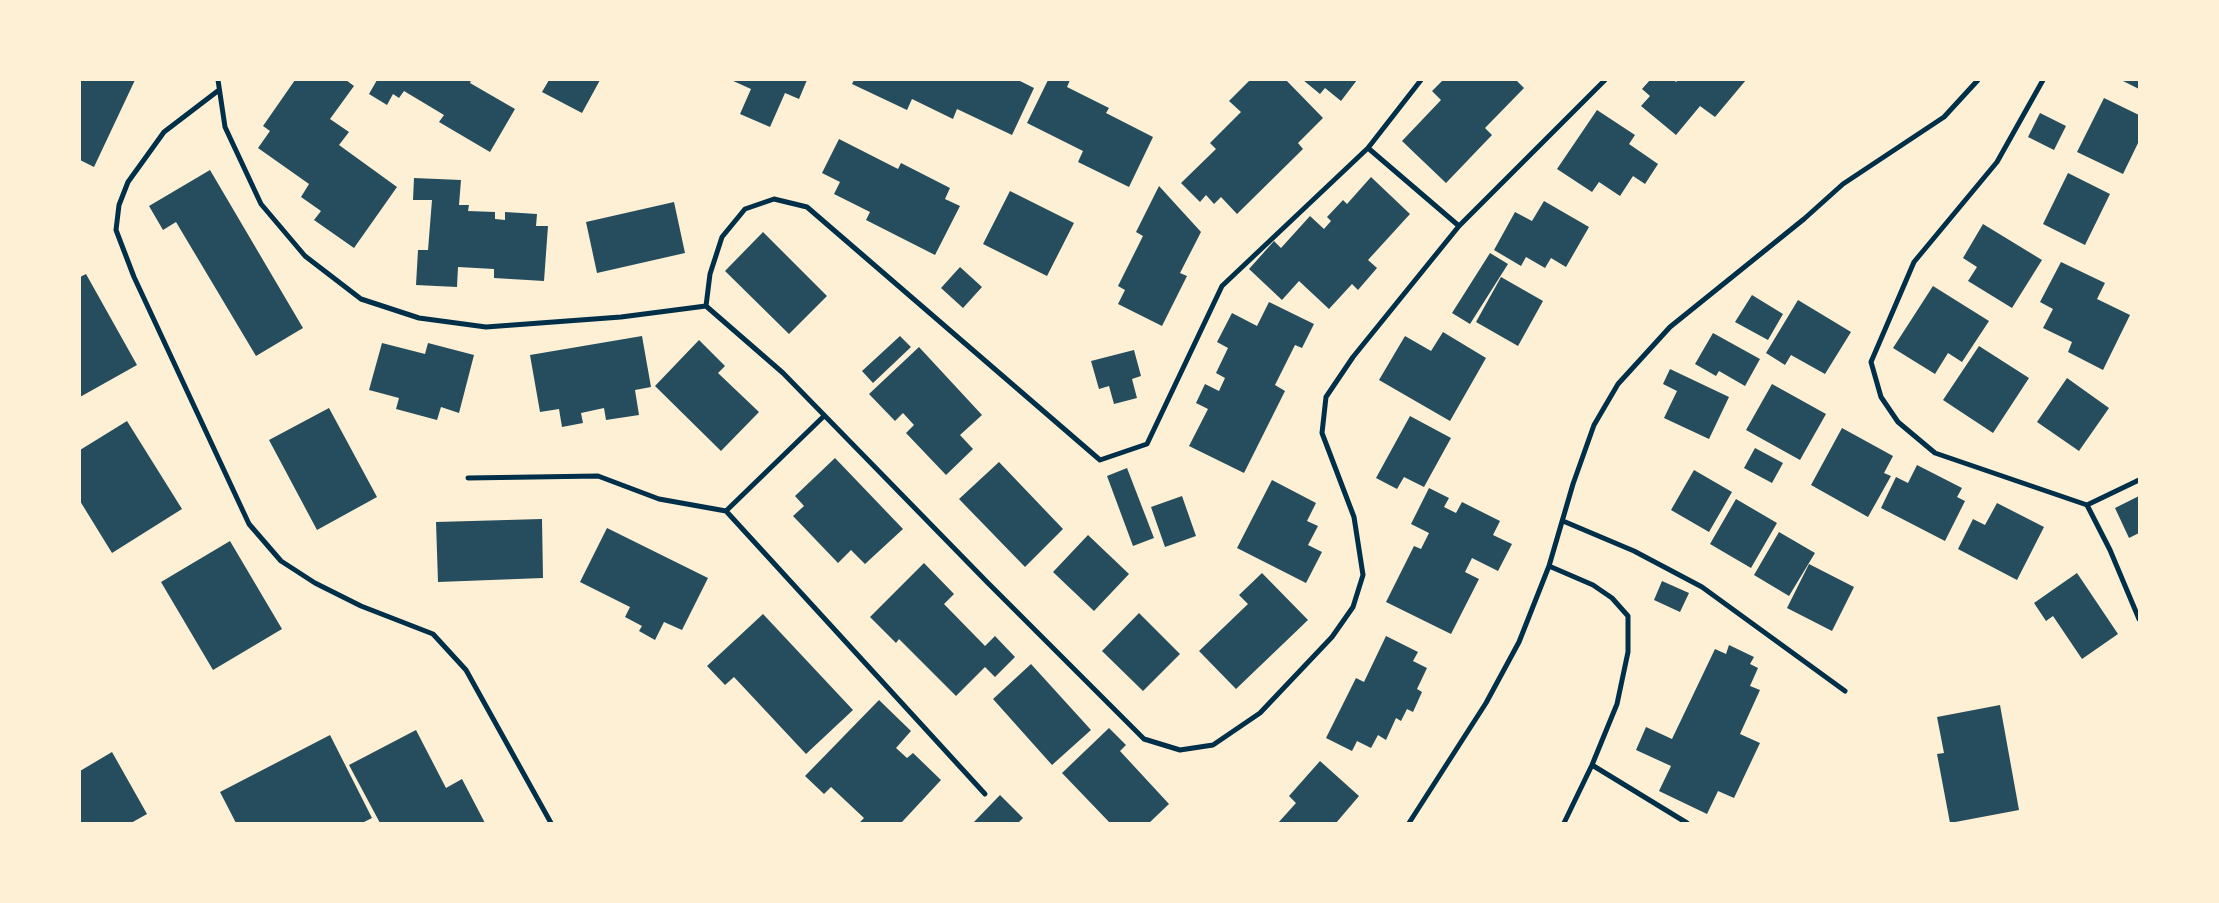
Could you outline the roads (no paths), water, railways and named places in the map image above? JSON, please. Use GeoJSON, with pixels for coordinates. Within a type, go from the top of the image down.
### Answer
{"type":"FeatureCollection","features":[{"type":"Feature","properties":{"kind":"street"},"geometry":{"type":"LineString","coordinates":[[218,80],[225,127],[261,204],[305,256],[361,299],[419,318],[486,328],[621,317],[706,306],[783,373],[1144,739],[1180,750],[1213,745],[1260,713],[1332,638],[1353,607],[1363,575],[1354,517],[1322,433],[1326,397],[1353,357],[1459,226],[1605,80]]}},
{"type":"Feature","properties":{"kind":"street"},"geometry":{"type":"LineString","coordinates":[[706,306],[710,274],[722,238],[745,209],[774,199],[807,207],[1100,460],[1147,444],[1222,286],[1368,148],[1421,80]]}},
{"type":"Feature","properties":{"kind":"street"},"geometry":{"type":"LineString","coordinates":[[1408,823],[1486,703],[1519,642],[1549,566],[1594,425],[1618,384],[1670,327],[1804,219],[1843,184],[1944,117],[1978,80]]}},
{"type":"Feature","properties":{"kind":"street"},"geometry":{"type":"LineString","coordinates":[[2043,80],[1996,162],[1914,262],[1871,362],[1881,397],[1898,422],[1935,453],[2087,505],[2110,550],[2139,619]]}},
{"type":"Feature","properties":{"kind":"street"},"geometry":{"type":"LineString","coordinates":[[219,90],[164,132],[128,182],[119,205],[116,230],[138,286],[249,524],[281,561],[315,583],[361,606],[433,634],[466,670],[551,823]]}},
{"type":"Feature","properties":{"kind":"street"},"geometry":{"type":"LineString","coordinates":[[1368,148],[1459,226]]}},
{"type":"Feature","properties":{"kind":"street"},"geometry":{"type":"LineString","coordinates":[[726,511],[824,416]]}},
{"type":"Feature","properties":{"kind":"street"},"geometry":{"type":"LineString","coordinates":[[468,478],[598,476],[659,499],[726,511],[985,794]]}},
{"type":"Feature","properties":{"kind":"street"},"geometry":{"type":"LineString","coordinates":[[2087,505],[2139,480]]}},
{"type":"Feature","properties":{"kind":"street"},"geometry":{"type":"LineString","coordinates":[[1563,521],[1634,551],[1702,587],[1844,691]]}},
{"type":"Feature","properties":{"kind":"street"},"geometry":{"type":"LineString","coordinates":[[1549,566],[1593,585],[1612,598],[1628,616],[1628,652],[1616,704],[1592,765],[1564,823]]}},
{"type":"Feature","properties":{"kind":"street"},"geometry":{"type":"LineString","coordinates":[[1592,765],[1687,823]]}}]}
